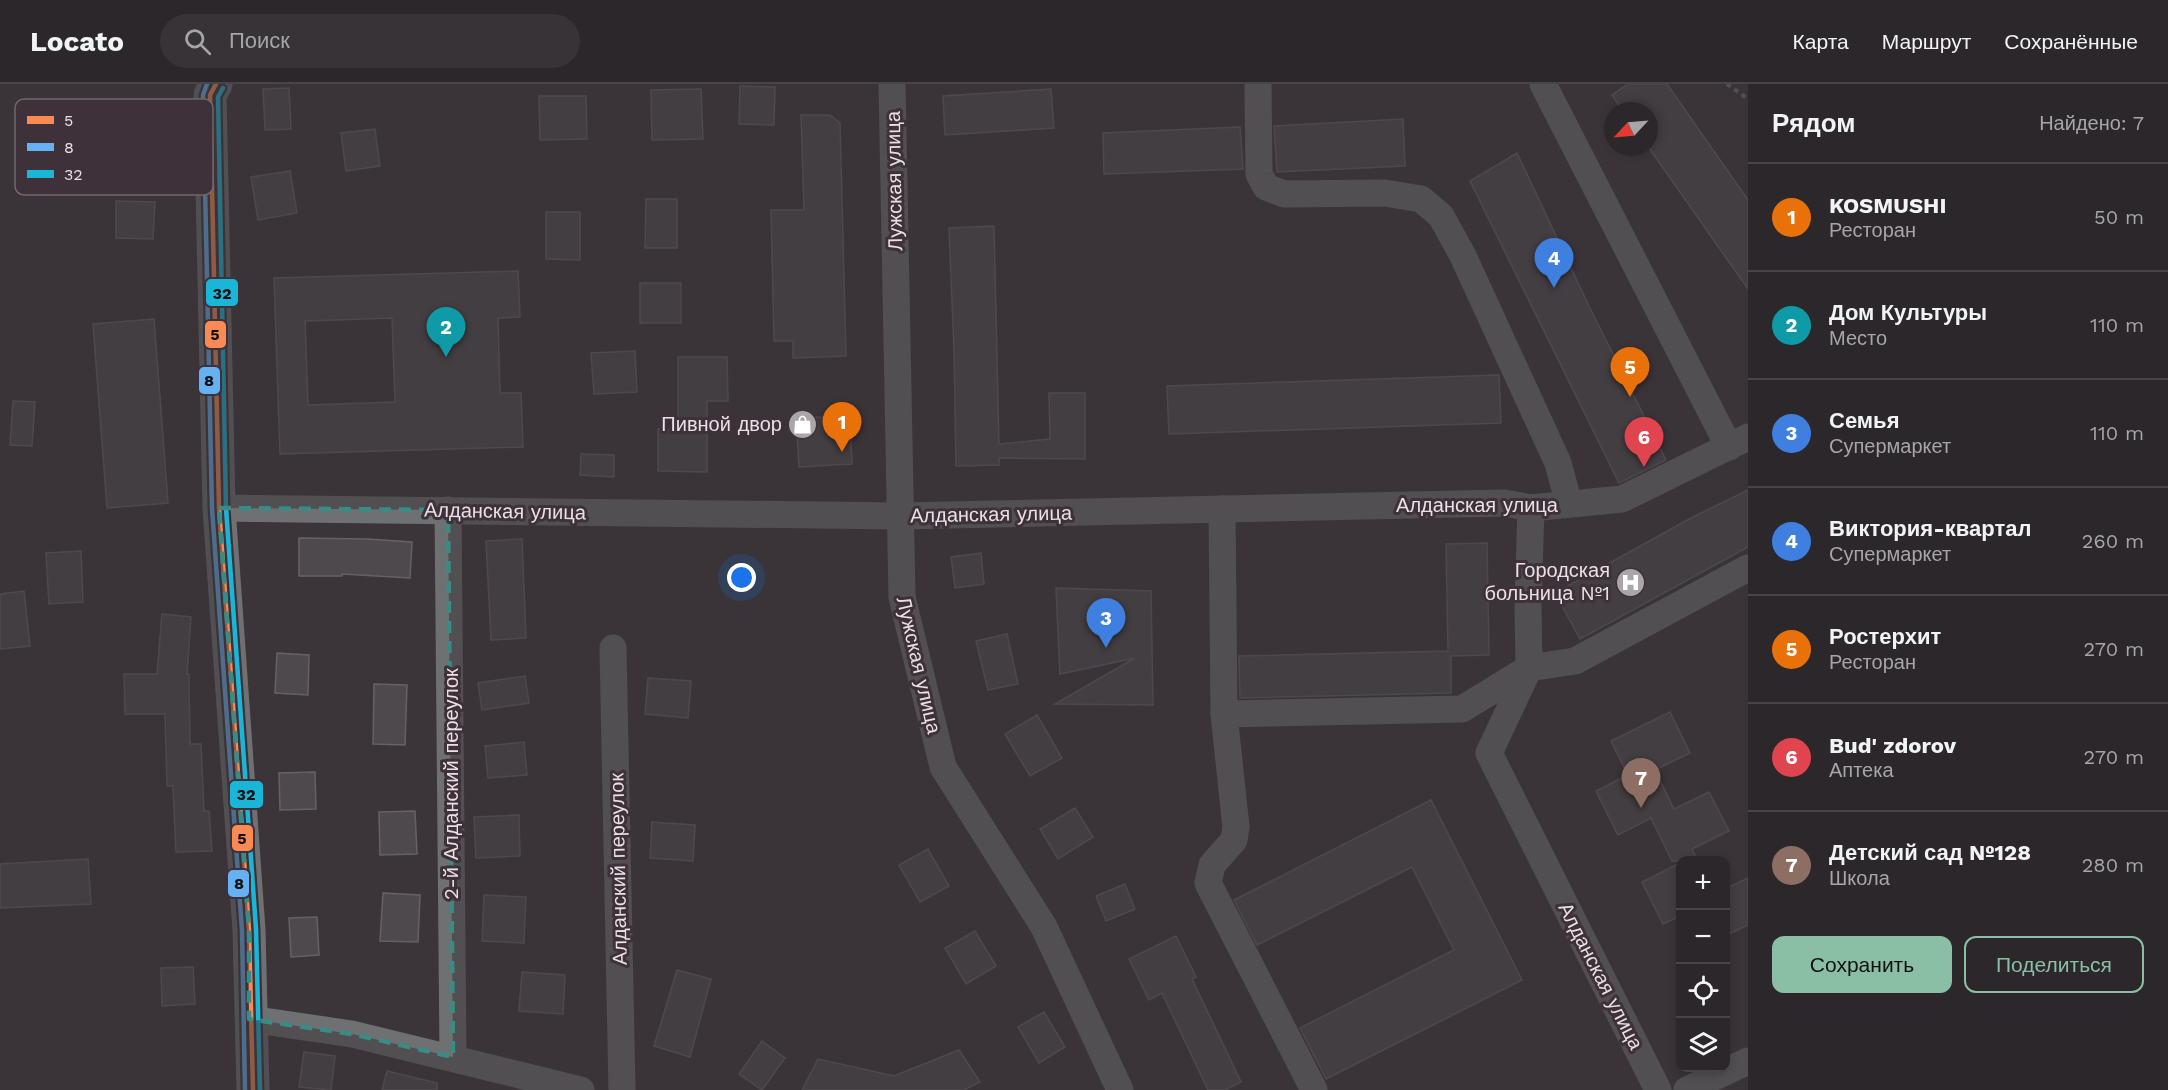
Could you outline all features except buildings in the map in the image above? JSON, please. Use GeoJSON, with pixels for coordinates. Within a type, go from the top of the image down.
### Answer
{"type":"FeatureCollection","features":[{"type":"Feature","properties":{"kind":"main road"},"geometry":{"type":"LineString","coordinates":[[210,99],[216,84]]}},
{"type":"Feature","properties":{"kind":"main road"},"geometry":{"type":"LineString","coordinates":[[212,195],[219,508],[249,930],[249,1019],[253,1090]]}},
{"type":"Feature","properties":{"kind":"street","name":"Лужская улица"},"geometry":{"type":"LineString","coordinates":[[892,84],[902,597],[943,767],[1044,927],[1120,1090]]}},
{"type":"Feature","properties":{"kind":"street"},"geometry":{"type":"LineString","coordinates":[[1258,84],[1259,174],[1266,187],[1284,194],[1385,193],[1412,197],[1421,199],[1441,216],[1462,256],[1558,463],[1569,504]]}},
{"type":"Feature","properties":{"kind":"street"},"geometry":{"type":"LineString","coordinates":[[1543,84],[1738,442]]}},
{"type":"Feature","properties":{"kind":"street","name":"Алданская улица"},"geometry":{"type":"LineString","coordinates":[[219,508],[901,516],[1504,502],[1532,508],[1622,499],[1738,442]]}},
{"type":"Feature","properties":{"kind":"street"},"geometry":{"type":"LineString","coordinates":[[1529,668],[1528,604],[1532,508]]}},
{"type":"Feature","properties":{"kind":"street"},"geometry":{"type":"LineString","coordinates":[[1222,509],[1224,714],[1236,827],[1234,840],[1212,865],[1208,883],[1314,1090]]}},
{"type":"Feature","properties":{"kind":"street","name":"2-й Алданский переулок"},"geometry":{"type":"LineString","coordinates":[[448,510],[453,1057]]}},
{"type":"Feature","properties":{"kind":"street"},"geometry":{"type":"LineString","coordinates":[[1224,714],[1462,709],[1529,668],[1575,661],[1748,568]]}},
{"type":"Feature","properties":{"kind":"street","name":"Алданский переулок"},"geometry":{"type":"LineString","coordinates":[[613,648],[622,1090]]}},
{"type":"Feature","properties":{"kind":"street","name":"Алданская улица"},"geometry":{"type":"LineString","coordinates":[[1529,668],[1489,753],[1658,1090]]}},
{"type":"Feature","properties":{"kind":"street"},"geometry":{"type":"LineString","coordinates":[[249,1019],[352,1034],[581,1090]]}},
{"type":"Feature","properties":{"kind":"street"},"geometry":{"type":"LineString","coordinates":[[1687,1090],[1748,1061]]}},
{"type":"Feature","properties":{"kind":"path"},"geometry":{"type":"LineString","coordinates":[[1727,84],[1748,99]]}},
{"type":"Feature","properties":{"kind":"highlighted area"},"geometry":{"type":"Polygon","coordinates":[[[219,508],[448,510],[453,1057],[352,1034],[249,1019],[249,930],[219,508]]]}},
{"type":"Feature","properties":{"kind":"transit line","name":"8"},"geometry":{"type":"LineString","coordinates":[[203,99],[207,84]]}},
{"type":"Feature","properties":{"kind":"transit line","name":"5"},"geometry":{"type":"LineString","coordinates":[[210,99],[216,84]]}},
{"type":"Feature","properties":{"kind":"transit line","name":"32"},"geometry":{"type":"LineString","coordinates":[[223,88],[218,97],[226,508],[256,929],[260,1090]]}},
{"type":"Feature","properties":{"kind":"transit line","name":"8"},"geometry":{"type":"LineString","coordinates":[[205,195],[212,508],[242,930],[245,1090]]}},
{"type":"Feature","properties":{"kind":"transit line","name":"5"},"geometry":{"type":"LineString","coordinates":[[212,195],[219,508],[249,930],[253,1090]]}},
{"type":"Feature","properties":{"kind":"place","name":"Виктория-квартал"},"geometry":{"type":"Point","coordinates":[1554,288]}},
{"type":"Feature","properties":{"kind":"place","name":"Дом Культуры"},"geometry":{"type":"Point","coordinates":[446,357]}},
{"type":"Feature","properties":{"kind":"place","name":"Ростерхит"},"geometry":{"type":"Point","coordinates":[1630,397]}},
{"type":"Feature","properties":{"kind":"place","name":"Пивной двор"},"geometry":{"type":"Point","coordinates":[803,424]}},
{"type":"Feature","properties":{"kind":"place","name":"KOSMUSHI"},"geometry":{"type":"Point","coordinates":[842,452]}},
{"type":"Feature","properties":{"kind":"place","name":"Bud' zdorov"},"geometry":{"type":"Point","coordinates":[1644,467]}},
{"type":"Feature","properties":{"kind":"place","name":"Городская больница №1"},"geometry":{"type":"Point","coordinates":[1631,582]}},
{"type":"Feature","properties":{"kind":"place","name":"Семья"},"geometry":{"type":"Point","coordinates":[1106,648]}},
{"type":"Feature","properties":{"kind":"place","name":"Детский сад №128"},"geometry":{"type":"Point","coordinates":[1641,808]}}]}
